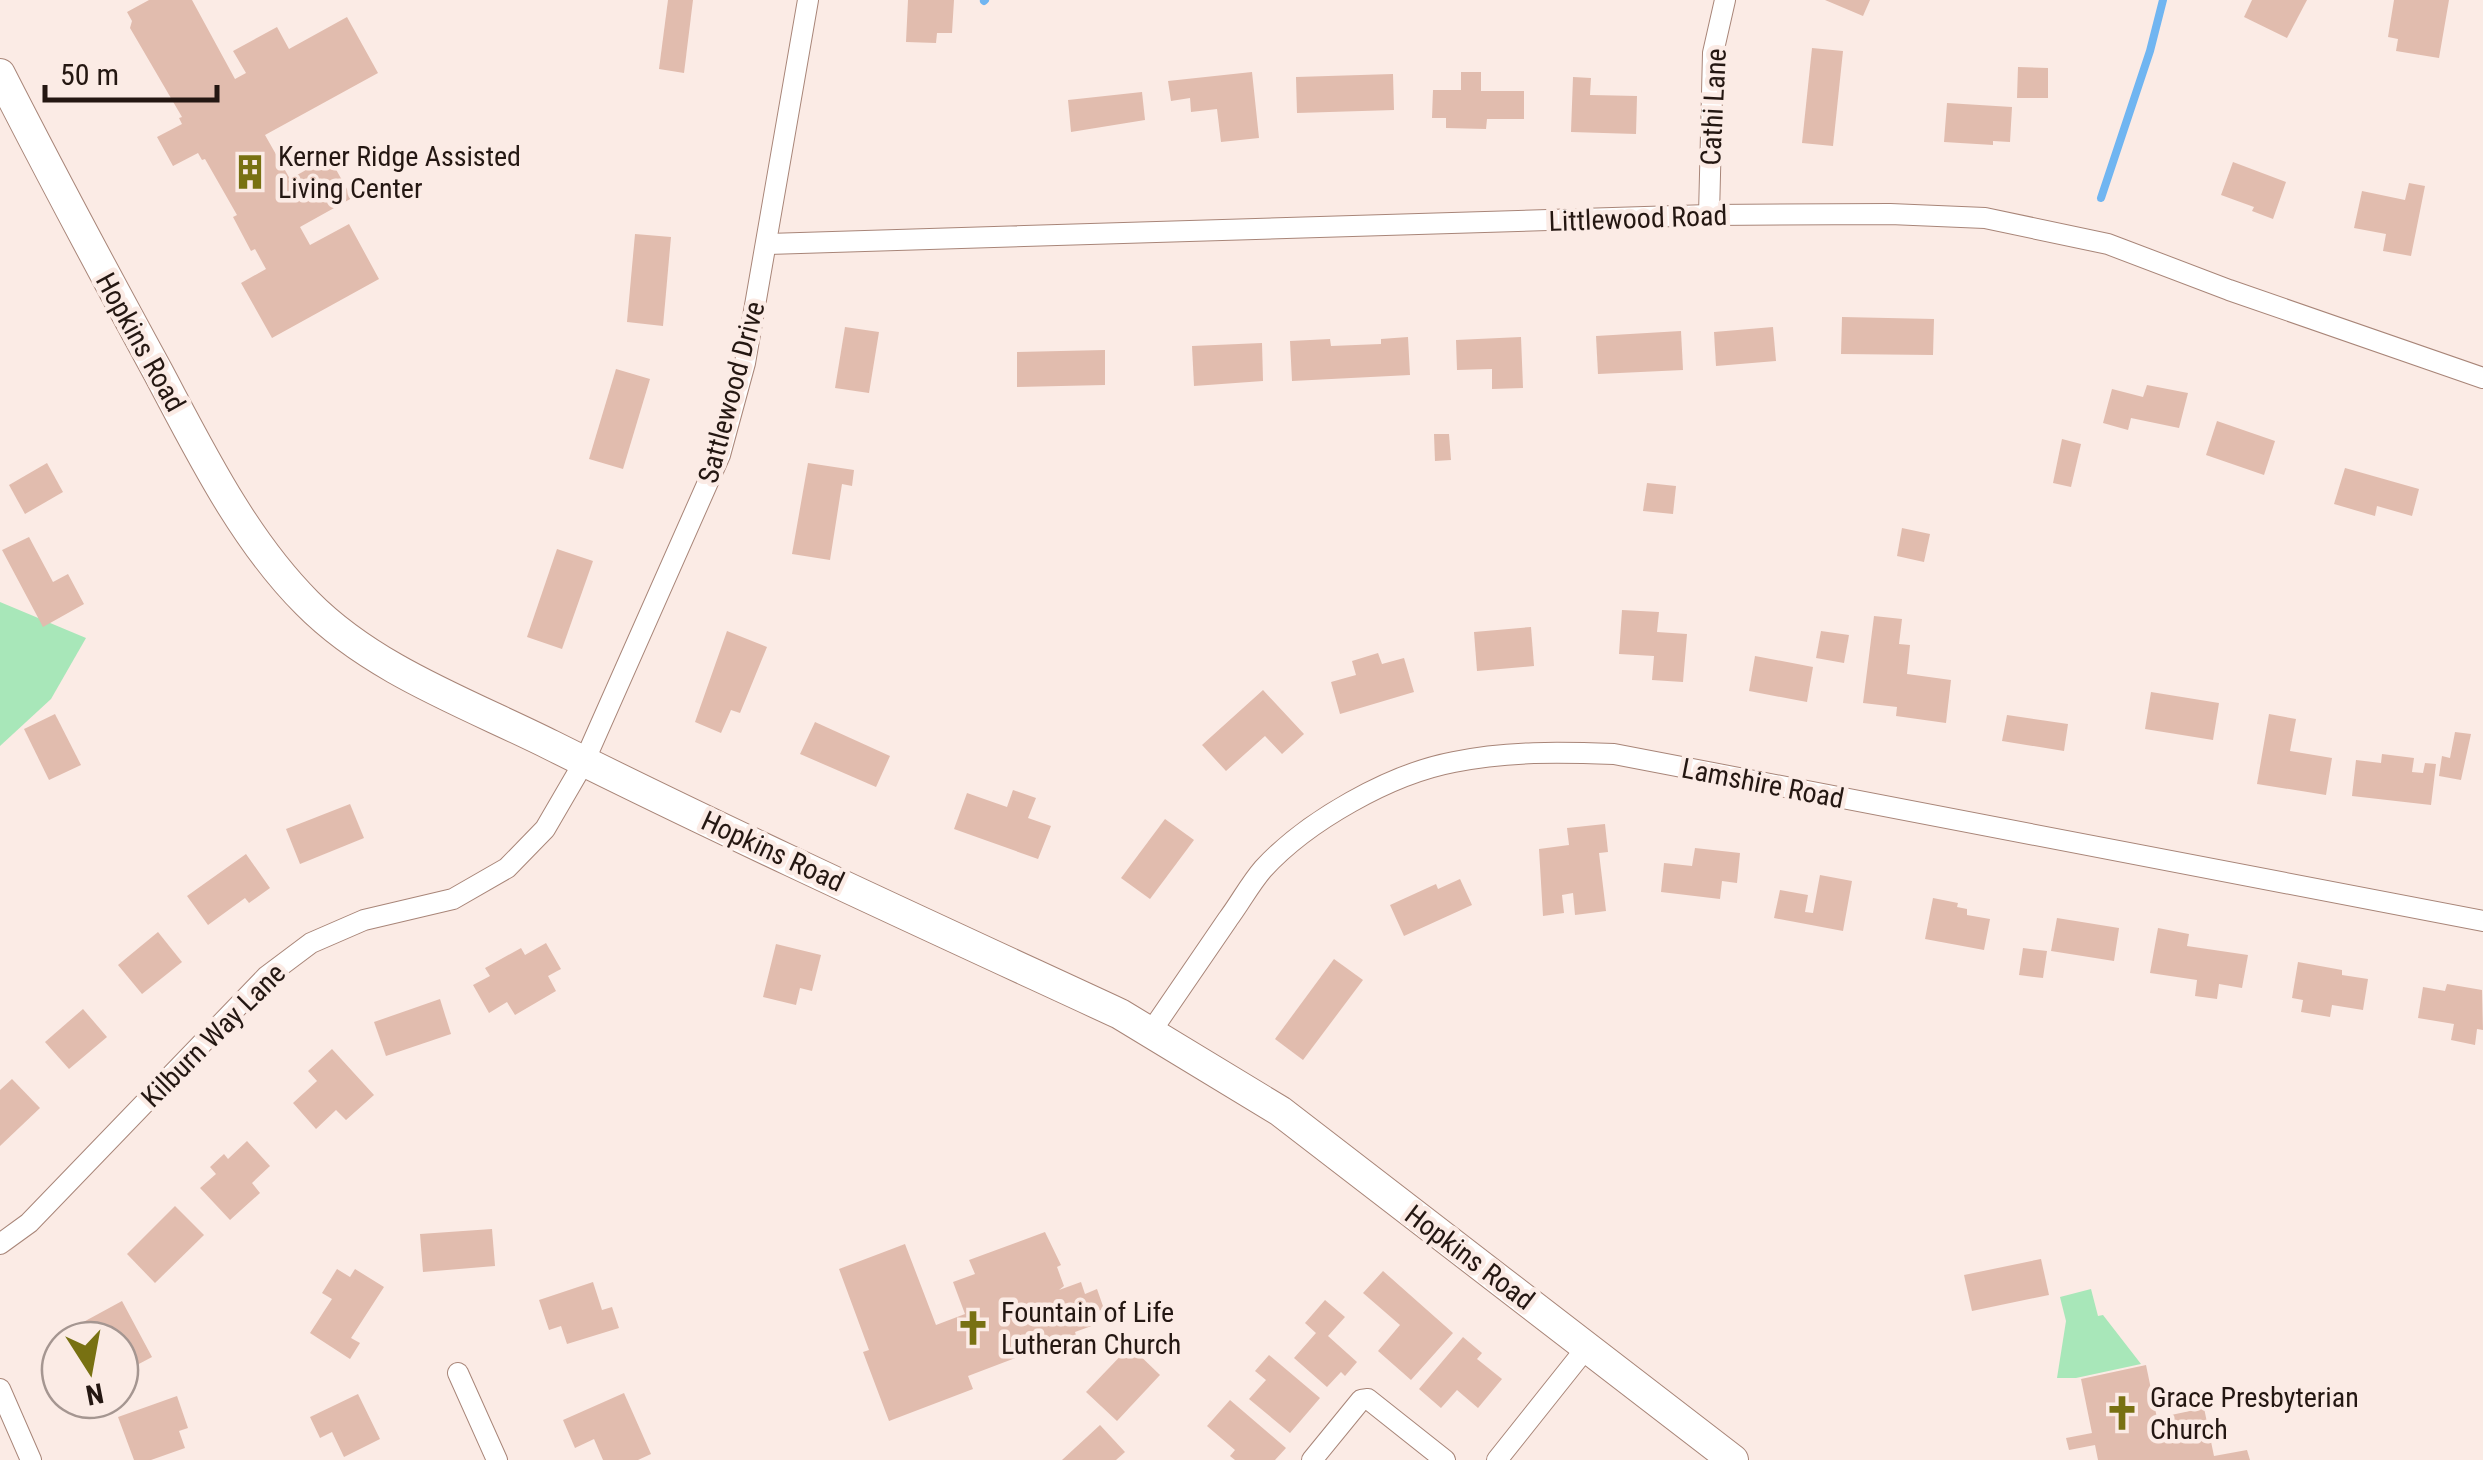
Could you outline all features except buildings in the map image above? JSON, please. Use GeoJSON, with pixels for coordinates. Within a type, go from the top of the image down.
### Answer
{"type":"FeatureCollection","features":[{"type":"Feature","properties":{"kind":"main road","name":"Hopkins Road"},"geometry":{"type":"LineString","coordinates":[[0,74],[170,396],[252,535],[308,604],[381,660],[584,762],[1120,1014],[1150,1032],[1280,1112],[1733,1460]]}},
{"type":"Feature","properties":{"kind":"street","name":"Sattlewood Drive"},"geometry":{"type":"LineString","coordinates":[[584,762],[720,455],[745,363],[808,0]]}},
{"type":"Feature","properties":{"kind":"street","name":"Cathi Lane"},"geometry":{"type":"LineString","coordinates":[[1709,215],[1713,53],[1725,0]]}},
{"type":"Feature","properties":{"kind":"street","name":"Littlewood Road"},"geometry":{"type":"LineString","coordinates":[[768,244],[1709,215],[1986,218],[2108,244],[2483,378]]}},
{"type":"Feature","properties":{"kind":"street","name":"Lamshire Road"},"geometry":{"type":"LineString","coordinates":[[1150,1032],[1263,870],[1307,832],[1357,798],[1397,782],[1450,762],[1500,755],[1614,754],[2483,920]]}},
{"type":"Feature","properties":{"kind":"street","name":"Kilburn Way Lane"},"geometry":{"type":"LineString","coordinates":[[0,1244],[29,1223],[267,976],[311,942],[364,920],[454,899],[507,868],[544,829],[584,762]]}},
{"type":"Feature","properties":{"kind":"street"},"geometry":{"type":"LineString","coordinates":[[1497,1460],[1587,1347]]}},
{"type":"Feature","properties":{"kind":"street"},"geometry":{"type":"LineString","coordinates":[[458,1373],[497,1460]]}},
{"type":"Feature","properties":{"kind":"street"},"geometry":{"type":"LineString","coordinates":[[0,1389],[31,1460]]}},
{"type":"Feature","properties":{"kind":"street"},"geometry":{"type":"LineString","coordinates":[[1312,1460],[1361,1400],[1368,1399],[1445,1460]]}},
{"type":"Feature","properties":{"kind":"green space"},"geometry":{"type":"Polygon","coordinates":[[[0,602],[86,638],[51,699],[0,746],[0,602]]]}},
{"type":"Feature","properties":{"kind":"green space"},"geometry":{"type":"Polygon","coordinates":[[[2091,1289],[2098,1316],[2103,1315],[2141,1364],[2076,1378],[2057,1378],[2066,1321],[2060,1297],[2091,1289]]]}},
{"type":"Feature","properties":{"kind":"waterway"},"geometry":{"type":"LineString","coordinates":[[2101,198],[2163,0]]}},
{"type":"Feature","properties":{"kind":"place","name":"Kerner Ridge Assisted Living Center"},"geometry":{"type":"Point","coordinates":[250,172]}},
{"type":"Feature","properties":{"kind":"place","name":"Fountain of Life Lutheran Church"},"geometry":{"type":"Point","coordinates":[973,1328]}},
{"type":"Feature","properties":{"kind":"place","name":"Grace Presbyterian Church"},"geometry":{"type":"Point","coordinates":[2122,1413]}}]}
